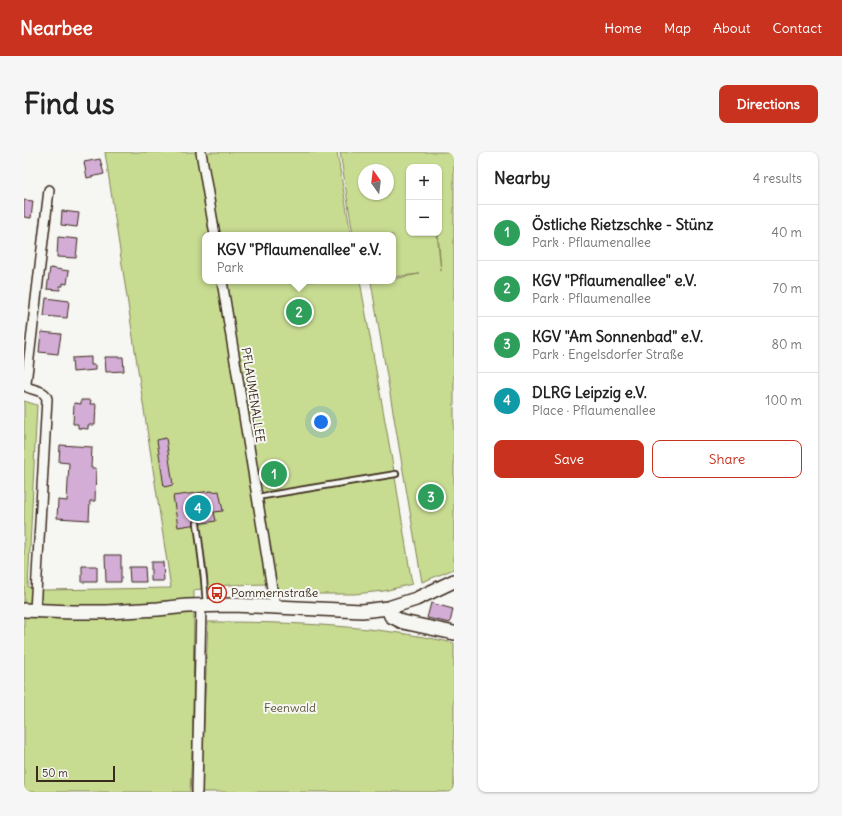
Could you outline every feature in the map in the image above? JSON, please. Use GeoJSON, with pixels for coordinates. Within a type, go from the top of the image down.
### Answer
{"type":"FeatureCollection","features":[{"type":"Feature","properties":{"kind":"street"},"geometry":{"type":"LineString","coordinates":[[201,152],[214,232]]}},
{"type":"Feature","properties":{"kind":"street"},"geometry":{"type":"LineString","coordinates":[[49,190],[26,383],[27,387],[30,389],[43,392],[47,399],[30,611],[107,612],[232,605],[362,611],[388,608],[416,599],[454,582]]}},
{"type":"Feature","properties":{"kind":"street","name":"PFLAUMENALLEE"},"geometry":{"type":"LineString","coordinates":[[222,284],[275,607]]}},
{"type":"Feature","properties":{"kind":"street"},"geometry":{"type":"LineString","coordinates":[[197,792],[203,606]]}},
{"type":"Feature","properties":{"kind":"street"},"geometry":{"type":"LineString","coordinates":[[388,608],[391,616],[403,622],[454,633]]}},
{"type":"Feature","properties":{"kind":"lane"},"geometry":{"type":"LineString","coordinates":[[257,497],[396,474]]}},
{"type":"Feature","properties":{"kind":"lane"},"geometry":{"type":"LineString","coordinates":[[197,523],[204,579],[203,606]]}},
{"type":"Feature","properties":{"kind":"green space"},"geometry":{"type":"Polygon","coordinates":[[[105,152],[337,152],[350,232],[202,232],[202,284],[361,284],[395,477],[412,584],[384,591],[354,594],[278,594],[267,584],[228,585],[194,590],[193,734],[190,792],[24,792],[24,401],[37,405],[28,587],[43,590],[171,588],[105,152]]]}},
{"type":"Feature","properties":{"kind":"green space"},"geometry":{"type":"Polygon","coordinates":[[[340,152],[454,152],[454,569],[422,582],[371,284],[396,284],[396,278],[419,274],[396,277],[396,232],[353,232],[340,152]]]}},
{"type":"Feature","properties":{"kind":"green space","name":"Feenwald"},"geometry":{"type":"Polygon","coordinates":[[[208,622],[301,624],[362,628],[454,643],[454,792],[201,792],[208,622]]]}},
{"type":"Feature","properties":{"kind":"building"},"geometry":{"type":"Polygon","coordinates":[[[100,159],[104,174],[87,178],[84,162],[100,159]]]}},
{"type":"Feature","properties":{"kind":"building"},"geometry":{"type":"Polygon","coordinates":[[[24,200],[33,201],[31,218],[24,217],[24,200]]]}},
{"type":"Feature","properties":{"kind":"building"},"geometry":{"type":"Polygon","coordinates":[[[62,211],[79,213],[77,227],[61,225],[62,211]]]}},
{"type":"Feature","properties":{"kind":"building"},"geometry":{"type":"Polygon","coordinates":[[[58,237],[78,239],[76,258],[57,257],[58,237]]]}},
{"type":"Feature","properties":{"kind":"building"},"geometry":{"type":"Polygon","coordinates":[[[50,268],[69,271],[67,284],[63,283],[63,286],[60,286],[60,290],[47,289],[50,268]]]}},
{"type":"Feature","properties":{"kind":"building"},"geometry":{"type":"Polygon","coordinates":[[[46,298],[69,301],[67,318],[44,316],[46,298]]]}},
{"type":"Feature","properties":{"kind":"building"},"geometry":{"type":"Polygon","coordinates":[[[41,332],[61,334],[58,354],[39,352],[41,332]]]}},
{"type":"Feature","properties":{"kind":"building"},"geometry":{"type":"Polygon","coordinates":[[[91,357],[91,365],[95,365],[95,370],[73,372],[72,358],[91,357]]]}},
{"type":"Feature","properties":{"kind":"building"},"geometry":{"type":"Polygon","coordinates":[[[105,357],[123,357],[124,371],[106,372],[105,357]]]}},
{"type":"Feature","properties":{"kind":"building"},"geometry":{"type":"Polygon","coordinates":[[[81,400],[91,400],[90,404],[96,404],[95,425],[88,425],[88,429],[78,428],[78,424],[73,424],[74,403],[81,404],[81,400]]]}},
{"type":"Feature","properties":{"kind":"building"},"geometry":{"type":"Polygon","coordinates":[[[166,438],[173,485],[164,487],[157,440],[166,438]]]}},
{"type":"Feature","properties":{"kind":"building"},"geometry":{"type":"Polygon","coordinates":[[[60,445],[92,447],[91,468],[96,468],[95,501],[90,501],[89,520],[57,518],[58,500],[67,501],[69,463],[59,462],[60,445]]]}},
{"type":"Feature","properties":{"kind":"building"},"geometry":{"type":"Polygon","coordinates":[[[219,491],[223,511],[214,512],[216,521],[178,527],[173,496],[219,491]]]}},
{"type":"Feature","properties":{"kind":"building"},"geometry":{"type":"Polygon","coordinates":[[[105,555],[121,555],[121,582],[106,582],[105,555]]]}},
{"type":"Feature","properties":{"kind":"building"},"geometry":{"type":"Polygon","coordinates":[[[151,562],[163,562],[164,581],[151,581],[151,562]]]}},
{"type":"Feature","properties":{"kind":"building"},"geometry":{"type":"Polygon","coordinates":[[[82,566],[97,566],[97,582],[82,582],[82,566]]]}},
{"type":"Feature","properties":{"kind":"building"},"geometry":{"type":"Polygon","coordinates":[[[129,567],[145,567],[146,582],[130,582],[129,567]]]}},
{"type":"Feature","properties":{"kind":"building"},"geometry":{"type":"Polygon","coordinates":[[[431,603],[453,609],[450,623],[427,618],[431,603]]]}},
{"type":"Feature","properties":{"kind":"place","name":"KGV \"Pflaumenallee\" e.V."},"geometry":{"type":"Point","coordinates":[299,312]}},
{"type":"Feature","properties":{"kind":"place","name":"Östliche Rietzschke - Stünz"},"geometry":{"type":"Point","coordinates":[274,474]}},
{"type":"Feature","properties":{"kind":"place","name":"KGV \"Am Sonnenbad\" e.V."},"geometry":{"type":"Point","coordinates":[431,497]}},
{"type":"Feature","properties":{"kind":"place","name":"DLRG Leipzig e.V."},"geometry":{"type":"Point","coordinates":[198,508]}},
{"type":"Feature","properties":{"kind":"place","name":"Pommernstraße"},"geometry":{"type":"Point","coordinates":[217,593]}}]}
